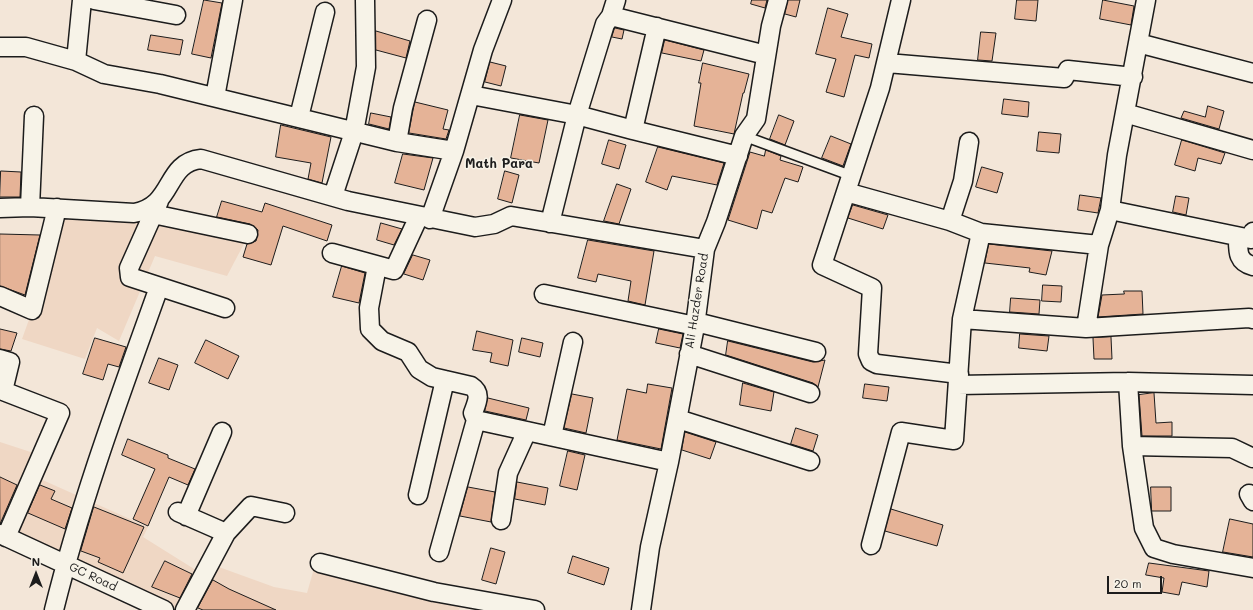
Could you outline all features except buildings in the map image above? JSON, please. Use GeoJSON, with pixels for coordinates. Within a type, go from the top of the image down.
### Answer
{"type":"FeatureCollection","features":[{"type":"Feature","properties":{"kind":"street"},"geometry":{"type":"LineString","coordinates":[[76,61],[82,0]]}},
{"type":"Feature","properties":{"kind":"street"},"geometry":{"type":"LineString","coordinates":[[94,0],[176,15]]}},
{"type":"Feature","properties":{"kind":"street"},"geometry":{"type":"LineString","coordinates":[[215,97],[233,0]]}},
{"type":"Feature","properties":{"kind":"street"},"geometry":{"type":"LineString","coordinates":[[333,196],[354,132],[366,67],[365,0]]}},
{"type":"Feature","properties":{"kind":"street"},"geometry":{"type":"LineString","coordinates":[[332,253],[394,270],[425,217],[454,152],[483,50],[502,0]]}},
{"type":"Feature","properties":{"kind":"street","name":"Ali Hazder Road"},"geometry":{"type":"LineString","coordinates":[[641,610],[650,547],[678,419],[689,354],[696,324],[705,250],[716,222],[744,136],[756,119],[771,26],[778,0]]}},
{"type":"Feature","properties":{"kind":"street"},"geometry":{"type":"LineString","coordinates":[[901,0],[887,64],[822,266],[872,288],[868,354],[870,361],[877,364],[958,379],[1253,385]]}},
{"type":"Feature","properties":{"kind":"street"},"geometry":{"type":"LineString","coordinates":[[1086,328],[1099,245],[1110,210],[1117,155],[1133,77],[1146,0]]}},
{"type":"Feature","properties":{"kind":"street"},"geometry":{"type":"LineString","coordinates":[[550,223],[577,115],[605,24],[614,8],[657,28],[766,55]]}},
{"type":"Feature","properties":{"kind":"street"},"geometry":{"type":"LineString","coordinates":[[299,117],[325,12]]}},
{"type":"Feature","properties":{"kind":"street"},"geometry":{"type":"LineString","coordinates":[[397,142],[404,108],[427,20]]}},
{"type":"Feature","properties":{"kind":"street"},"geometry":{"type":"LineString","coordinates":[[634,130],[657,28]]}},
{"type":"Feature","properties":{"kind":"street"},"geometry":{"type":"LineString","coordinates":[[1138,43],[1253,73]]}},
{"type":"Feature","properties":{"kind":"street"},"geometry":{"type":"LineString","coordinates":[[0,47],[26,47],[76,61],[104,74],[160,84],[397,142],[454,152]]}},
{"type":"Feature","properties":{"kind":"street"},"geometry":{"type":"LineString","coordinates":[[887,64],[1064,78],[1068,70],[1133,77]]}},
{"type":"Feature","properties":{"kind":"street"},"geometry":{"type":"LineString","coordinates":[[470,95],[577,115],[738,156]]}},
{"type":"Feature","properties":{"kind":"street"},"geometry":{"type":"LineString","coordinates":[[1126,113],[1253,150]]}},
{"type":"Feature","properties":{"kind":"street"},"geometry":{"type":"LineString","coordinates":[[30,206],[34,116]]}},
{"type":"Feature","properties":{"kind":"street"},"geometry":{"type":"LineString","coordinates":[[950,221],[963,180],[969,142]]}},
{"type":"Feature","properties":{"kind":"street"},"geometry":{"type":"LineString","coordinates":[[225,308],[135,280],[130,277],[128,273],[156,208],[182,165],[190,160],[201,159],[333,196],[475,227],[494,224],[511,216],[705,250]]}},
{"type":"Feature","properties":{"kind":"street"},"geometry":{"type":"LineString","coordinates":[[849,184],[981,233],[1099,245]]}},
{"type":"Feature","properties":{"kind":"street"},"geometry":{"type":"LineString","coordinates":[[0,208],[30,206],[134,213],[156,208],[248,234]]}},
{"type":"Feature","properties":{"kind":"street"},"geometry":{"type":"LineString","coordinates":[[0,296],[32,310],[57,208]]}},
{"type":"Feature","properties":{"kind":"street"},"geometry":{"type":"LineString","coordinates":[[1110,210],[1246,235],[1240,259],[1253,266]]}},
{"type":"Feature","properties":{"kind":"street"},"geometry":{"type":"LineString","coordinates":[[871,545],[900,432],[954,440],[962,319],[981,233]]}},
{"type":"Feature","properties":{"kind":"street"},"geometry":{"type":"LineString","coordinates":[[377,266],[369,308],[370,329],[382,341],[408,352],[419,369],[432,377],[471,386],[476,390],[479,396],[473,413],[476,420],[439,552]]}},
{"type":"Feature","properties":{"kind":"street"},"geometry":{"type":"LineString","coordinates":[[54,610],[66,564],[127,376],[159,287]]}},
{"type":"Feature","properties":{"kind":"street"},"geometry":{"type":"LineString","coordinates":[[544,294],[696,324],[816,352]]}},
{"type":"Feature","properties":{"kind":"street"},"geometry":{"type":"LineString","coordinates":[[962,319],[1086,328],[1249,318],[1253,319]]}},
{"type":"Feature","properties":{"kind":"street"},"geometry":{"type":"LineString","coordinates":[[552,436],[573,342]]}},
{"type":"Feature","properties":{"kind":"street"},"geometry":{"type":"LineString","coordinates":[[689,354],[810,393]]}},
{"type":"Feature","properties":{"kind":"street"},"geometry":{"type":"LineString","coordinates":[[0,359],[10,362],[3,391],[60,413],[3,535]]}},
{"type":"Feature","properties":{"kind":"street"},"geometry":{"type":"LineString","coordinates":[[418,495],[445,380]]}},
{"type":"Feature","properties":{"kind":"street"},"geometry":{"type":"LineString","coordinates":[[1128,382],[1132,446],[1144,528],[1154,548],[1174,554],[1253,568]]}},
{"type":"Feature","properties":{"kind":"street"},"geometry":{"type":"LineString","coordinates":[[678,419],[810,460]]}},
{"type":"Feature","properties":{"kind":"street"},"geometry":{"type":"LineString","coordinates":[[476,420],[669,462]]}},
{"type":"Feature","properties":{"kind":"street"},"geometry":{"type":"LineString","coordinates":[[501,520],[508,473],[527,431]]}},
{"type":"Feature","properties":{"kind":"street"},"geometry":{"type":"LineString","coordinates":[[222,432],[182,514],[226,533]]}},
{"type":"Feature","properties":{"kind":"street"},"geometry":{"type":"LineString","coordinates":[[1132,446],[1232,448],[1253,458]]}},
{"type":"Feature","properties":{"kind":"street"},"geometry":{"type":"LineString","coordinates":[[185,610],[226,533],[251,506],[285,514]]}},
{"type":"Feature","properties":{"kind":"street","name":"GC Road"},"geometry":{"type":"LineString","coordinates":[[3,535],[160,609]]}},
{"type":"Feature","properties":{"kind":"street"},"geometry":{"type":"LineString","coordinates":[[320,563],[434,592],[535,610]]}},
{"type":"Feature","properties":{"kind":"lane"},"geometry":{"type":"LineString","coordinates":[[744,136],[849,184]]}},
{"type":"Feature","properties":{"kind":"shaded area"},"geometry":{"type":"Polygon","coordinates":[[[64,210],[192,226],[247,238],[227,276],[155,256],[119,341],[97,328],[85,359],[22,339],[58,239],[64,210]]]}},
{"type":"Feature","properties":{"kind":"shaded area"},"geometry":{"type":"Polygon","coordinates":[[[0,442],[46,457],[38,478],[148,527],[143,537],[199,572],[205,562],[274,587],[307,593],[315,565],[462,603],[459,610],[179,610],[0,526],[0,442]]]}},
{"type":"Feature","properties":{"kind":"district","name":"Math Para"},"geometry":{"type":"Point","coordinates":[499,164]}}]}
